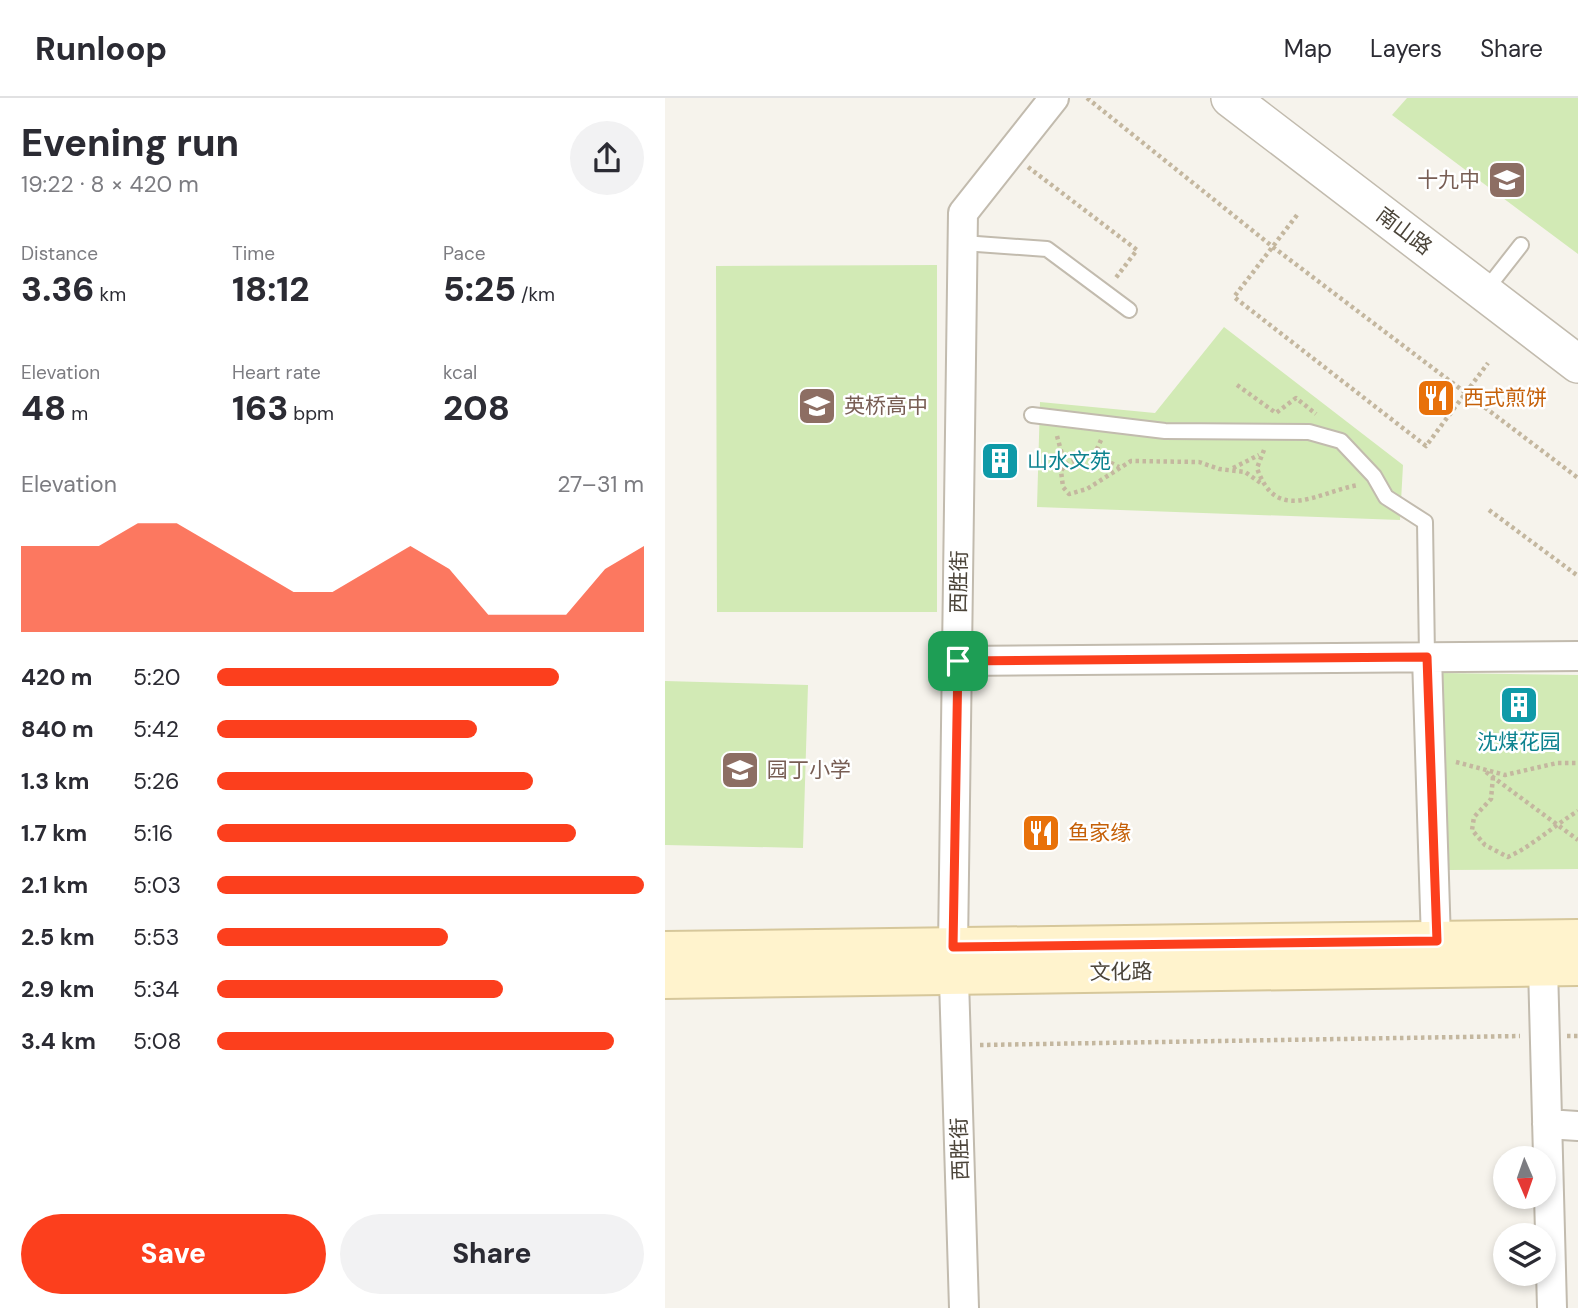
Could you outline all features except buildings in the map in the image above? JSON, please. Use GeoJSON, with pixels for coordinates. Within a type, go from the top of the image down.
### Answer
{"type":"FeatureCollection","features":[{"type":"Feature","properties":{"kind":"main road","name":"文化路"},"geometry":{"type":"LineString","coordinates":[[665,979],[954,961],[1437,941],[1578,939]]}},
{"type":"Feature","properties":{"kind":"main road","name":"文化路"},"geometry":{"type":"LineString","coordinates":[[665,951],[954,961],[1561,966]]}},
{"type":"Feature","properties":{"kind":"street","name":"西胜街"},"geometry":{"type":"LineString","coordinates":[[964,1308],[954,961],[958,661],[966,411],[963,213],[1054,98]]}},
{"type":"Feature","properties":{"kind":"street","name":"南山路"},"geometry":{"type":"LineString","coordinates":[[1230,98],[1578,365]]}},
{"type":"Feature","properties":{"kind":"street"},"geometry":{"type":"LineString","coordinates":[[958,661],[1578,656]]}},
{"type":"Feature","properties":{"kind":"street"},"geometry":{"type":"LineString","coordinates":[[1427,657],[1437,941]]}},
{"type":"Feature","properties":{"kind":"street"},"geometry":{"type":"LineString","coordinates":[[1552,1308],[1545,1036],[1561,966]]}},
{"type":"Feature","properties":{"kind":"street"},"geometry":{"type":"LineString","coordinates":[[1547,1124],[1578,1126]]}},
{"type":"Feature","properties":{"kind":"lane"},"geometry":{"type":"LineString","coordinates":[[963,243],[1047,249],[1129,310]]}},
{"type":"Feature","properties":{"kind":"lane"},"geometry":{"type":"LineString","coordinates":[[1484,293],[1521,245]]}},
{"type":"Feature","properties":{"kind":"lane"},"geometry":{"type":"LineString","coordinates":[[1033,415],[1165,431],[1309,432],[1341,441],[1374,476],[1386,497],[1425,522],[1427,657]]}},
{"type":"Feature","properties":{"kind":"path"},"geometry":{"type":"LineString","coordinates":[[1087,98],[1273,247],[1578,478]]}},
{"type":"Feature","properties":{"kind":"path"},"geometry":{"type":"LineString","coordinates":[[1011,154],[1137,250],[1105,292]]}},
{"type":"Feature","properties":{"kind":"path"},"geometry":{"type":"LineString","coordinates":[[1297,215],[1234,297],[1426,446],[1488,363]]}},
{"type":"Feature","properties":{"kind":"path"},"geometry":{"type":"LineString","coordinates":[[1237,384],[1276,413],[1296,398],[1330,426],[1334,439]]}},
{"type":"Feature","properties":{"kind":"path"},"geometry":{"type":"LineString","coordinates":[[1052,418],[1065,465]]}},
{"type":"Feature","properties":{"kind":"path"},"geometry":{"type":"LineString","coordinates":[[1098,423],[1103,436],[1092,453],[1065,465],[1061,471],[1063,486],[1069,494],[1094,485],[1131,461],[1199,462],[1219,469],[1245,472],[1262,484],[1276,499],[1293,503],[1359,485],[1374,476]]}},
{"type":"Feature","properties":{"kind":"path"},"geometry":{"type":"LineString","coordinates":[[1232,469],[1249,463],[1262,453],[1277,432]]}},
{"type":"Feature","properties":{"kind":"path"},"geometry":{"type":"LineString","coordinates":[[1092,453],[1119,467]]}},
{"type":"Feature","properties":{"kind":"path"},"geometry":{"type":"LineString","coordinates":[[1262,453],[1257,468],[1262,484]]}},
{"type":"Feature","properties":{"kind":"path"},"geometry":{"type":"LineString","coordinates":[[1489,510],[1578,576]]}},
{"type":"Feature","properties":{"kind":"path"},"geometry":{"type":"LineString","coordinates":[[1430,754],[1505,775],[1557,763],[1578,763]]}},
{"type":"Feature","properties":{"kind":"path"},"geometry":{"type":"LineString","coordinates":[[1482,769],[1578,840]]}},
{"type":"Feature","properties":{"kind":"path"},"geometry":{"type":"LineString","coordinates":[[1493,777],[1491,799],[1475,817],[1472,830],[1485,845],[1508,857],[1535,844],[1557,824],[1578,811]]}},
{"type":"Feature","properties":{"kind":"path"},"geometry":{"type":"LineString","coordinates":[[958,1045],[1578,1036]]}},
{"type":"Feature","properties":{"kind":"green space","name":"十九中"},"geometry":{"type":"Polygon","coordinates":[[[1407,98],[1578,98],[1578,254],[1392,115],[1407,98]]]}},
{"type":"Feature","properties":{"kind":"green space"},"geometry":{"type":"Polygon","coordinates":[[[937,265],[937,612],[717,612],[716,266],[937,265]]]}},
{"type":"Feature","properties":{"kind":"green space"},"geometry":{"type":"Polygon","coordinates":[[[1224,327],[1403,465],[1400,520],[1037,507],[1040,402],[1155,413],[1224,327]]]}},
{"type":"Feature","properties":{"kind":"green space"},"geometry":{"type":"Polygon","coordinates":[[[1442,673],[1578,675],[1578,869],[1449,870],[1442,673]]]}},
{"type":"Feature","properties":{"kind":"green space"},"geometry":{"type":"Polygon","coordinates":[[[665,681],[808,685],[803,848],[665,845],[665,681]]]}},
{"type":"Feature","properties":{"kind":"place","name":"十九中"},"geometry":{"type":"Point","coordinates":[1507,180]}},
{"type":"Feature","properties":{"kind":"place","name":"西式煎饼"},"geometry":{"type":"Point","coordinates":[1436,398]}},
{"type":"Feature","properties":{"kind":"place","name":"英桥高中"},"geometry":{"type":"Point","coordinates":[817,406]}},
{"type":"Feature","properties":{"kind":"place","name":"山水文苑"},"geometry":{"type":"Point","coordinates":[1000,461]}},
{"type":"Feature","properties":{"kind":"place","name":"沈煤花园"},"geometry":{"type":"Point","coordinates":[1519,705]}},
{"type":"Feature","properties":{"kind":"place","name":"园丁小学"},"geometry":{"type":"Point","coordinates":[740,770]}},
{"type":"Feature","properties":{"kind":"place","name":"鱼家缘"},"geometry":{"type":"Point","coordinates":[1041,833]}},
{"type":"Feature","properties":{"kind":"route"},"geometry":{"type":"LineString","coordinates":[[1427,657],[1437,941],[953,947],[958,661],[1427,657]]}}]}
